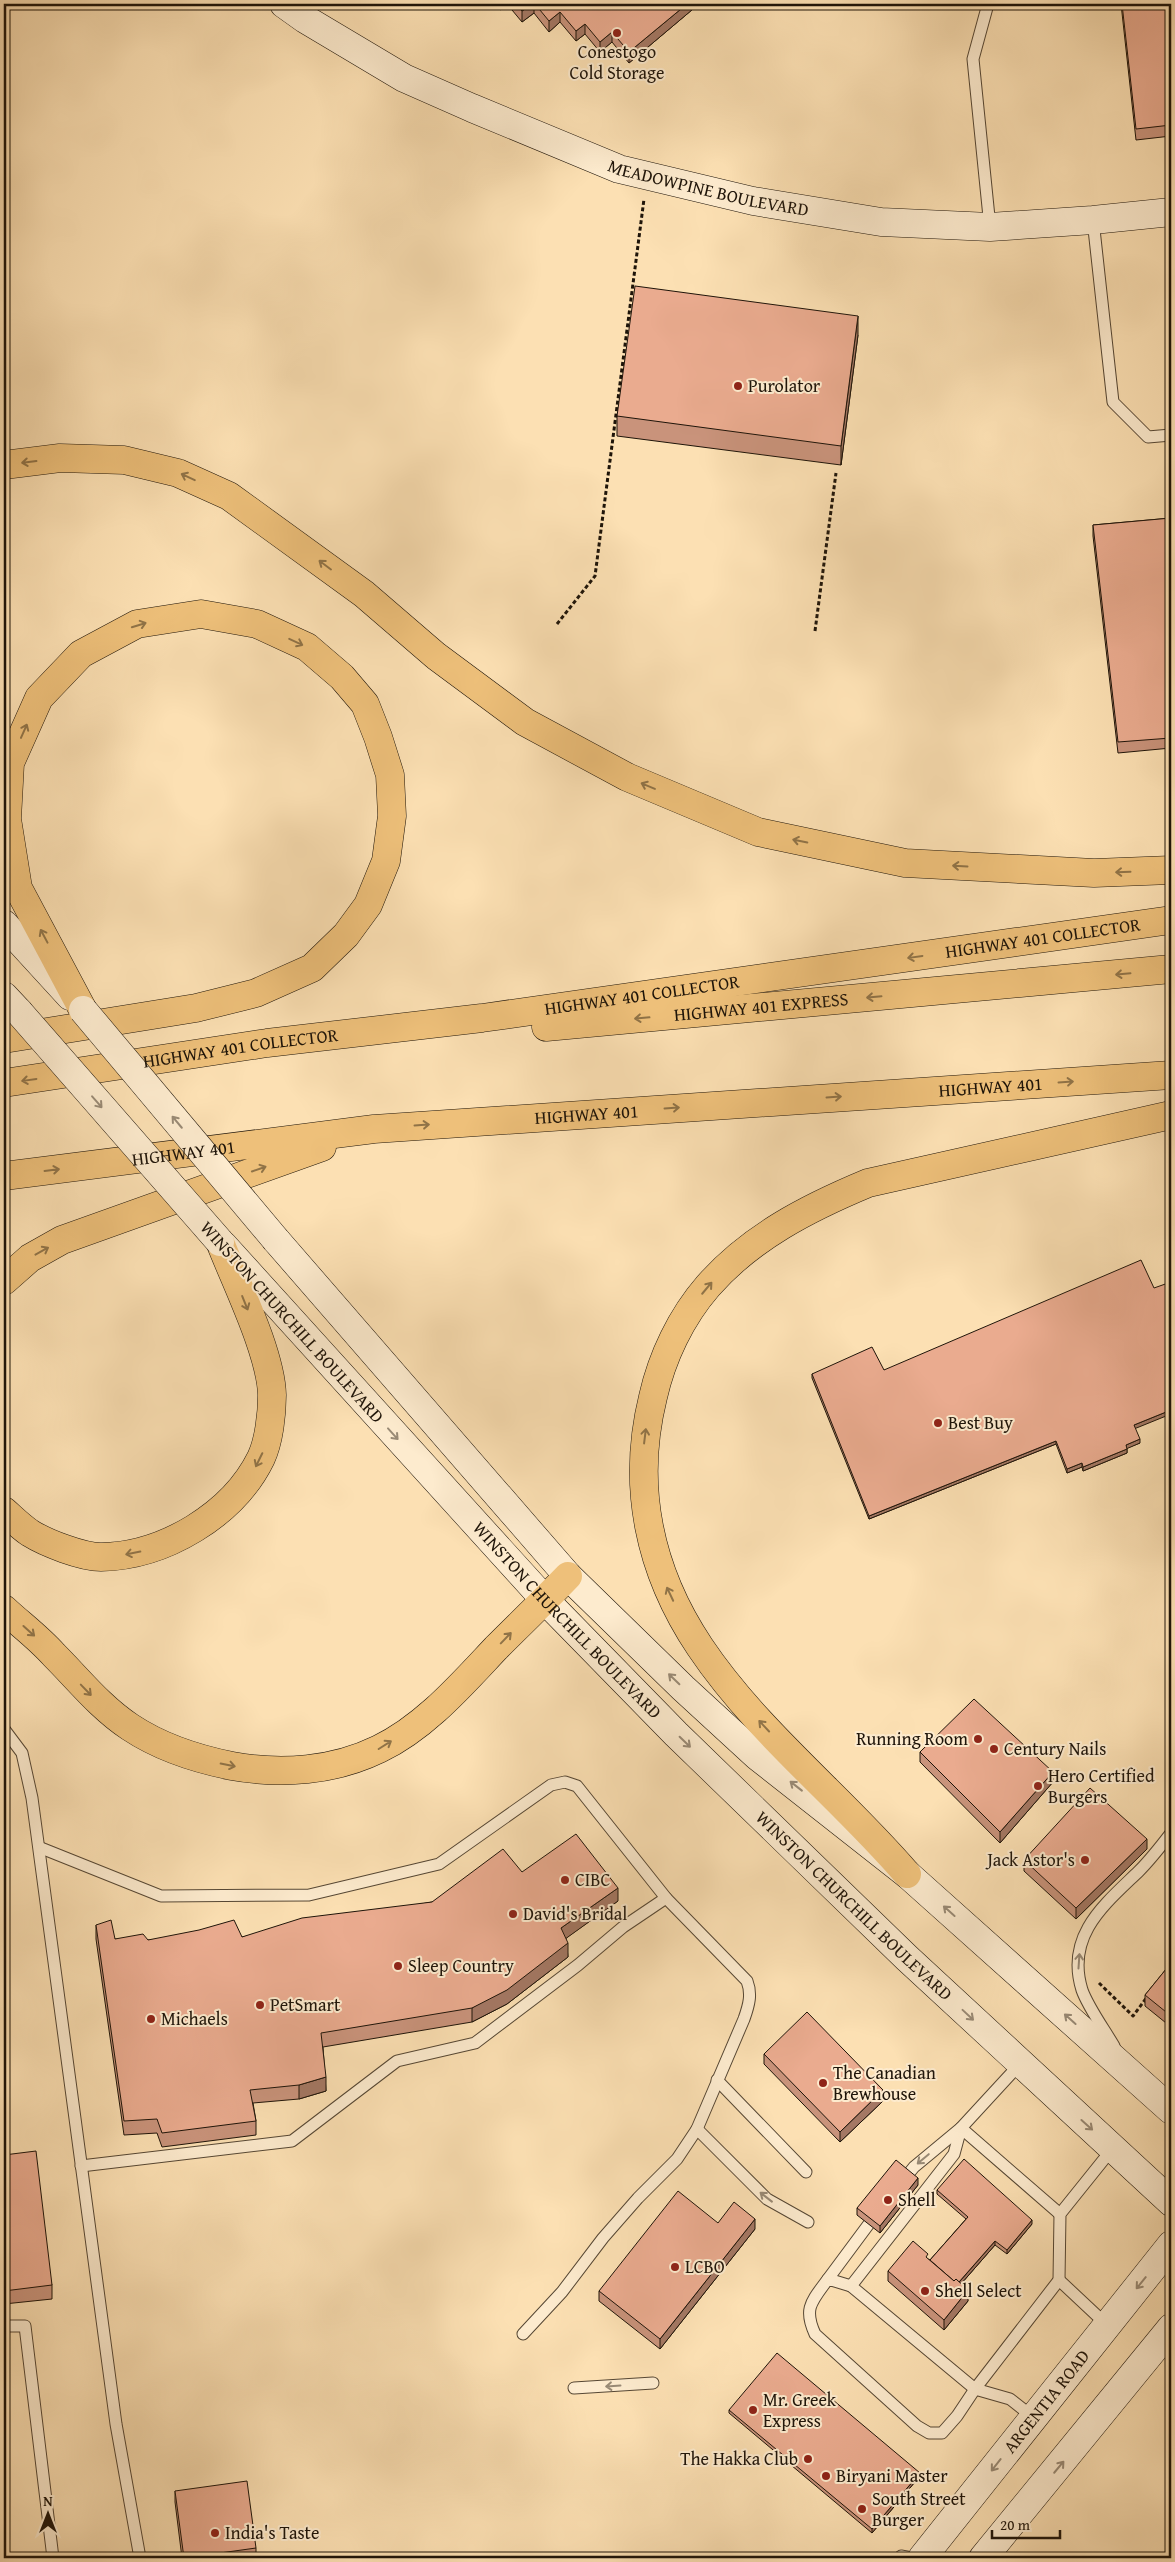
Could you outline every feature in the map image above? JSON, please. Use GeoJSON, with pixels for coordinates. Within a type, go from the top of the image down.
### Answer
{"type":"FeatureCollection","features":[{"type":"Feature","properties":{"kind":"highway"},"geometry":{"type":"LineString","coordinates":[[4,465],[60,458],[124,460],[178,472],[229,496],[364,594],[436,656],[524,722],[627,777],[758,832],[906,863],[1094,873],[1171,870]]}},
{"type":"Feature","properties":{"kind":"highway"},"geometry":{"type":"LineString","coordinates":[[4,1039],[196,1008],[256,993],[312,968],[346,935],[368,905],[386,861],[392,816],[390,776],[365,704],[342,677],[307,647],[257,624],[201,614],[137,624],[81,654],[39,698],[10,764],[7,819],[18,888],[83,1010]]}},
{"type":"Feature","properties":{"kind":"highway","name":"HIGHWAY 401 COLLECTOR"},"geometry":{"type":"LineString","coordinates":[[112,1068],[267,1043],[492,1017],[1171,920]]}},
{"type":"Feature","properties":{"kind":"highway","name":"HIGHWAY 401 EXPRESS"},"geometry":{"type":"LineString","coordinates":[[112,1068],[1171,969]]}},
{"type":"Feature","properties":{"kind":"highway"},"geometry":{"type":"LineString","coordinates":[[4,1083],[112,1068]]}},
{"type":"Feature","properties":{"kind":"highway","name":"HIGHWAY 401"},"geometry":{"type":"LineString","coordinates":[[4,1176],[374,1129],[1171,1075]]}},
{"type":"Feature","properties":{"kind":"highway"},"geometry":{"type":"LineString","coordinates":[[907,1874],[873,1834],[778,1740],[726,1683],[676,1608],[657,1563],[645,1509],[642,1483],[645,1433],[656,1382],[677,1332],[707,1287],[766,1234],[822,1202],[868,1183],[1171,1115]]}},
{"type":"Feature","properties":{"kind":"highway"},"geometry":{"type":"LineString","coordinates":[[4,1281],[30,1258],[62,1240],[94,1227],[374,1129]]}},
{"type":"Feature","properties":{"kind":"highway"},"geometry":{"type":"LineString","coordinates":[[4,1511],[30,1533],[64,1548],[100,1557],[157,1548],[181,1536],[218,1511],[241,1489],[261,1457],[268,1430],[272,1395],[269,1374],[253,1324],[220,1242]]}},
{"type":"Feature","properties":{"kind":"highway"},"geometry":{"type":"LineString","coordinates":[[4,1609],[54,1654],[89,1694],[131,1727],[181,1752],[212,1762],[254,1770],[295,1771],[342,1764],[388,1743],[419,1722],[463,1682],[568,1576]]}},
{"type":"Feature","properties":{"kind":"main road","name":"MEADOWPINE BOULEVARD"},"geometry":{"type":"LineString","coordinates":[[284,4],[305,19],[404,78],[619,169],[753,201],[882,222],[990,227],[1093,220],[1171,212]]}},
{"type":"Feature","properties":{"kind":"main road","name":"WINSTON CHURCHILL BOULEVARD"},"geometry":{"type":"LineString","coordinates":[[4,924],[83,1010],[276,1240],[568,1576],[683,1688],[758,1756],[907,1874],[1171,2110]]}},
{"type":"Feature","properties":{"kind":"main road","name":"WINSTON CHURCHILL BOULEVARD"},"geometry":{"type":"LineString","coordinates":[[11,1004],[220,1242],[545,1600],[747,1803],[1020,2064],[1171,2202]]}},
{"type":"Feature","properties":{"kind":"main road","name":"ARGENTIA ROAD"},"geometry":{"type":"LineString","coordinates":[[922,2558],[1171,2245]]}},
{"type":"Feature","properties":{"kind":"main road"},"geometry":{"type":"LineString","coordinates":[[984,2558],[1171,2328]]}},
{"type":"Feature","properties":{"kind":"lane"},"geometry":{"type":"LineString","coordinates":[[988,4],[973,59],[990,227]]}},
{"type":"Feature","properties":{"kind":"lane"},"geometry":{"type":"LineString","coordinates":[[1093,220],[1113,402],[1148,437],[1171,435]]}},
{"type":"Feature","properties":{"kind":"lane"},"geometry":{"type":"LineString","coordinates":[[4,1729],[22,1753],[41,1848],[116,2424],[140,2558]]}},
{"type":"Feature","properties":{"kind":"lane"},"geometry":{"type":"LineString","coordinates":[[41,1848],[161,1896],[309,1895],[439,1864],[551,1785],[565,1782],[577,1786],[666,1898],[747,1980],[750,1989],[750,2002],[697,2129],[677,2159],[638,2198],[603,2238],[562,2292],[523,2334]]}},
{"type":"Feature","properties":{"kind":"lane"},"geometry":{"type":"LineString","coordinates":[[1126,2068],[1082,1991],[1078,1973],[1079,1955],[1088,1924],[1100,1907],[1147,1862],[1171,1833]]}},
{"type":"Feature","properties":{"kind":"lane"},"geometry":{"type":"LineString","coordinates":[[81,2166],[292,2141],[397,2061],[475,2043],[578,1965],[623,1927],[666,1898]]}},
{"type":"Feature","properties":{"kind":"lane"},"geometry":{"type":"LineString","coordinates":[[896,2189],[914,2167],[961,2128],[1020,2064]]}},
{"type":"Feature","properties":{"kind":"lane"},"geometry":{"type":"LineString","coordinates":[[717,2080],[806,2172]]}},
{"type":"Feature","properties":{"kind":"lane"},"geometry":{"type":"LineString","coordinates":[[961,2128],[1060,2214]]}},
{"type":"Feature","properties":{"kind":"lane"},"geometry":{"type":"LineString","coordinates":[[851,2286],[954,2154],[961,2128]]}},
{"type":"Feature","properties":{"kind":"lane"},"geometry":{"type":"LineString","coordinates":[[697,2129],[767,2199],[808,2222]]}},
{"type":"Feature","properties":{"kind":"lane"},"geometry":{"type":"LineString","coordinates":[[884,2204],[809,2306],[809,2321],[815,2334],[917,2426],[929,2433],[942,2433],[958,2416],[975,2389],[1059,2280],[1060,2214],[1113,2148]]}},
{"type":"Feature","properties":{"kind":"lane"},"geometry":{"type":"LineString","coordinates":[[828,2279],[851,2286],[975,2389],[1010,2399],[1033,2417]]}},
{"type":"Feature","properties":{"kind":"lane"},"geometry":{"type":"LineString","coordinates":[[1059,2280],[1107,2325]]}},
{"type":"Feature","properties":{"kind":"lane"},"geometry":{"type":"LineString","coordinates":[[4,2326],[25,2326],[53,2558]]}},
{"type":"Feature","properties":{"kind":"lane"},"geometry":{"type":"LineString","coordinates":[[574,2388],[653,2383]]}},
{"type":"Feature","properties":{"kind":"lane"},"geometry":{"type":"LineString","coordinates":[[899,2558],[901,2556],[912,2558]]}},
{"type":"Feature","properties":{"kind":"path"},"geometry":{"type":"LineString","coordinates":[[557,624],[594,576],[647,176]]}},
{"type":"Feature","properties":{"kind":"path"},"geometry":{"type":"LineString","coordinates":[[815,632],[836,473]]}},
{"type":"Feature","properties":{"kind":"path"},"geometry":{"type":"LineString","coordinates":[[1092,1976],[1133,2016],[1148,1996]]}},
{"type":"Feature","properties":{"kind":"building"},"geometry":{"type":"Polygon","coordinates":[[[516,4],[532,4],[522,11],[516,4]]]}},
{"type":"Feature","properties":{"kind":"building","name":"Conestogo Cold Storage"},"geometry":{"type":"Polygon","coordinates":[[[535,4],[687,4],[629,52],[612,32],[600,42],[585,24],[576,31],[560,12],[549,21],[535,4]]]}},
{"type":"Feature","properties":{"kind":"building"},"geometry":{"type":"Polygon","coordinates":[[[1122,4],[1171,4],[1171,125],[1136,129],[1122,4]]]}},
{"type":"Feature","properties":{"kind":"building","name":"Purolator"},"geometry":{"type":"Polygon","coordinates":[[[635,286],[858,316],[841,446],[617,416],[635,286]]]}},
{"type":"Feature","properties":{"kind":"building"},"geometry":{"type":"Polygon","coordinates":[[[1171,518],[1171,738],[1118,742],[1093,525],[1171,518]]]}},
{"type":"Feature","properties":{"kind":"building"},"geometry":{"type":"Polygon","coordinates":[[[1141,1260],[1154,1288],[1171,1282],[1171,1410],[1134,1425],[1140,1439],[1126,1445],[1127,1449],[1083,1467],[1082,1463],[1067,1469],[1056,1441],[869,1516],[812,1374],[872,1347],[884,1370],[1141,1260]]]}},
{"type":"Feature","properties":{"kind":"building"},"geometry":{"type":"Polygon","coordinates":[[[974,1699],[1053,1772],[1000,1832],[920,1752],[974,1699]]]}},
{"type":"Feature","properties":{"kind":"building","name":"Jack Astor's"},"geometry":{"type":"Polygon","coordinates":[[[1090,1788],[1147,1839],[1076,1908],[1024,1860],[1090,1788]]]}},
{"type":"Feature","properties":{"kind":"building"},"geometry":{"type":"Polygon","coordinates":[[[576,1834],[618,1888],[561,1928],[568,1943],[507,1990],[472,2008],[321,2033],[326,2077],[299,2085],[250,2090],[256,2121],[162,2133],[157,2119],[124,2121],[96,1925],[111,1920],[115,1939],[143,1934],[148,1940],[199,1930],[234,1920],[242,1937],[302,1918],[432,1902],[503,1849],[522,1872],[576,1834]]]}},
{"type":"Feature","properties":{"kind":"building"},"geometry":{"type":"Polygon","coordinates":[[[1171,1963],[1171,2016],[1145,1995],[1171,1963]]]}},
{"type":"Feature","properties":{"kind":"building","name":"The Canadian Brewhouse"},"geometry":{"type":"Polygon","coordinates":[[[807,2012],[883,2090],[840,2132],[764,2054],[807,2012]]]}},
{"type":"Feature","properties":{"kind":"building"},"geometry":{"type":"Polygon","coordinates":[[[36,2151],[52,2285],[4,2291],[4,2155],[36,2151]]]}},
{"type":"Feature","properties":{"kind":"building","name":"Shell"},"geometry":{"type":"Polygon","coordinates":[[[964,2159],[1032,2220],[1007,2250],[995,2241],[959,2282],[956,2279],[954,2281],[930,2260],[968,2217],[937,2190],[964,2159]]]}},
{"type":"Feature","properties":{"kind":"building","name":"Shell"},"geometry":{"type":"Polygon","coordinates":[[[896,2160],[918,2178],[880,2226],[857,2208],[896,2160]]]}},
{"type":"Feature","properties":{"kind":"building","name":"LCBO"},"geometry":{"type":"Polygon","coordinates":[[[678,2191],[718,2223],[734,2202],[755,2219],[660,2339],[599,2291],[678,2191]]]}},
{"type":"Feature","properties":{"kind":"building","name":"Shell Select"},"geometry":{"type":"Polygon","coordinates":[[[913,2241],[928,2254],[926,2257],[954,2281],[956,2279],[968,2290],[944,2320],[888,2271],[913,2241]]]}},
{"type":"Feature","properties":{"kind":"building"},"geometry":{"type":"Polygon","coordinates":[[[777,2353],[920,2473],[872,2529],[729,2410],[777,2353]]]}},
{"type":"Feature","properties":{"kind":"building"},"geometry":{"type":"Polygon","coordinates":[[[247,2481],[256,2548],[184,2558],[175,2491],[247,2481]]]}},
{"type":"Feature","properties":{"kind":"place","name":"Conestogo Cold Storage"},"geometry":{"type":"Point","coordinates":[617,33]}},
{"type":"Feature","properties":{"kind":"place","name":"Purolator"},"geometry":{"type":"Point","coordinates":[738,386]}},
{"type":"Feature","properties":{"kind":"place","name":"Best Buy"},"geometry":{"type":"Point","coordinates":[938,1423]}},
{"type":"Feature","properties":{"kind":"place","name":"Running Room"},"geometry":{"type":"Point","coordinates":[978,1739]}},
{"type":"Feature","properties":{"kind":"place","name":"Century Nails"},"geometry":{"type":"Point","coordinates":[994,1749]}},
{"type":"Feature","properties":{"kind":"place","name":"Hero Certified Burgers"},"geometry":{"type":"Point","coordinates":[1038,1786]}},
{"type":"Feature","properties":{"kind":"place","name":"Jack Astor's"},"geometry":{"type":"Point","coordinates":[1085,1860]}},
{"type":"Feature","properties":{"kind":"place","name":"CIBC"},"geometry":{"type":"Point","coordinates":[565,1880]}},
{"type":"Feature","properties":{"kind":"place","name":"David's Bridal"},"geometry":{"type":"Point","coordinates":[513,1914]}},
{"type":"Feature","properties":{"kind":"place","name":"Sleep Country"},"geometry":{"type":"Point","coordinates":[398,1966]}},
{"type":"Feature","properties":{"kind":"place","name":"PetSmart"},"geometry":{"type":"Point","coordinates":[260,2005]}},
{"type":"Feature","properties":{"kind":"place","name":"Michaels"},"geometry":{"type":"Point","coordinates":[151,2019]}},
{"type":"Feature","properties":{"kind":"place","name":"The Canadian Brewhouse"},"geometry":{"type":"Point","coordinates":[823,2083]}},
{"type":"Feature","properties":{"kind":"place","name":"Shell"},"geometry":{"type":"Point","coordinates":[888,2200]}},
{"type":"Feature","properties":{"kind":"place","name":"LCBO"},"geometry":{"type":"Point","coordinates":[675,2267]}},
{"type":"Feature","properties":{"kind":"place","name":"Shell Select"},"geometry":{"type":"Point","coordinates":[925,2291]}},
{"type":"Feature","properties":{"kind":"place","name":"Mr. Greek Express"},"geometry":{"type":"Point","coordinates":[753,2410]}},
{"type":"Feature","properties":{"kind":"place","name":"The Hakka Club"},"geometry":{"type":"Point","coordinates":[808,2459]}},
{"type":"Feature","properties":{"kind":"place","name":"Biryani Master"},"geometry":{"type":"Point","coordinates":[826,2476]}},
{"type":"Feature","properties":{"kind":"place","name":"South Street Burger"},"geometry":{"type":"Point","coordinates":[862,2509]}},
{"type":"Feature","properties":{"kind":"place","name":"India's Taste"},"geometry":{"type":"Point","coordinates":[215,2533]}}]}
